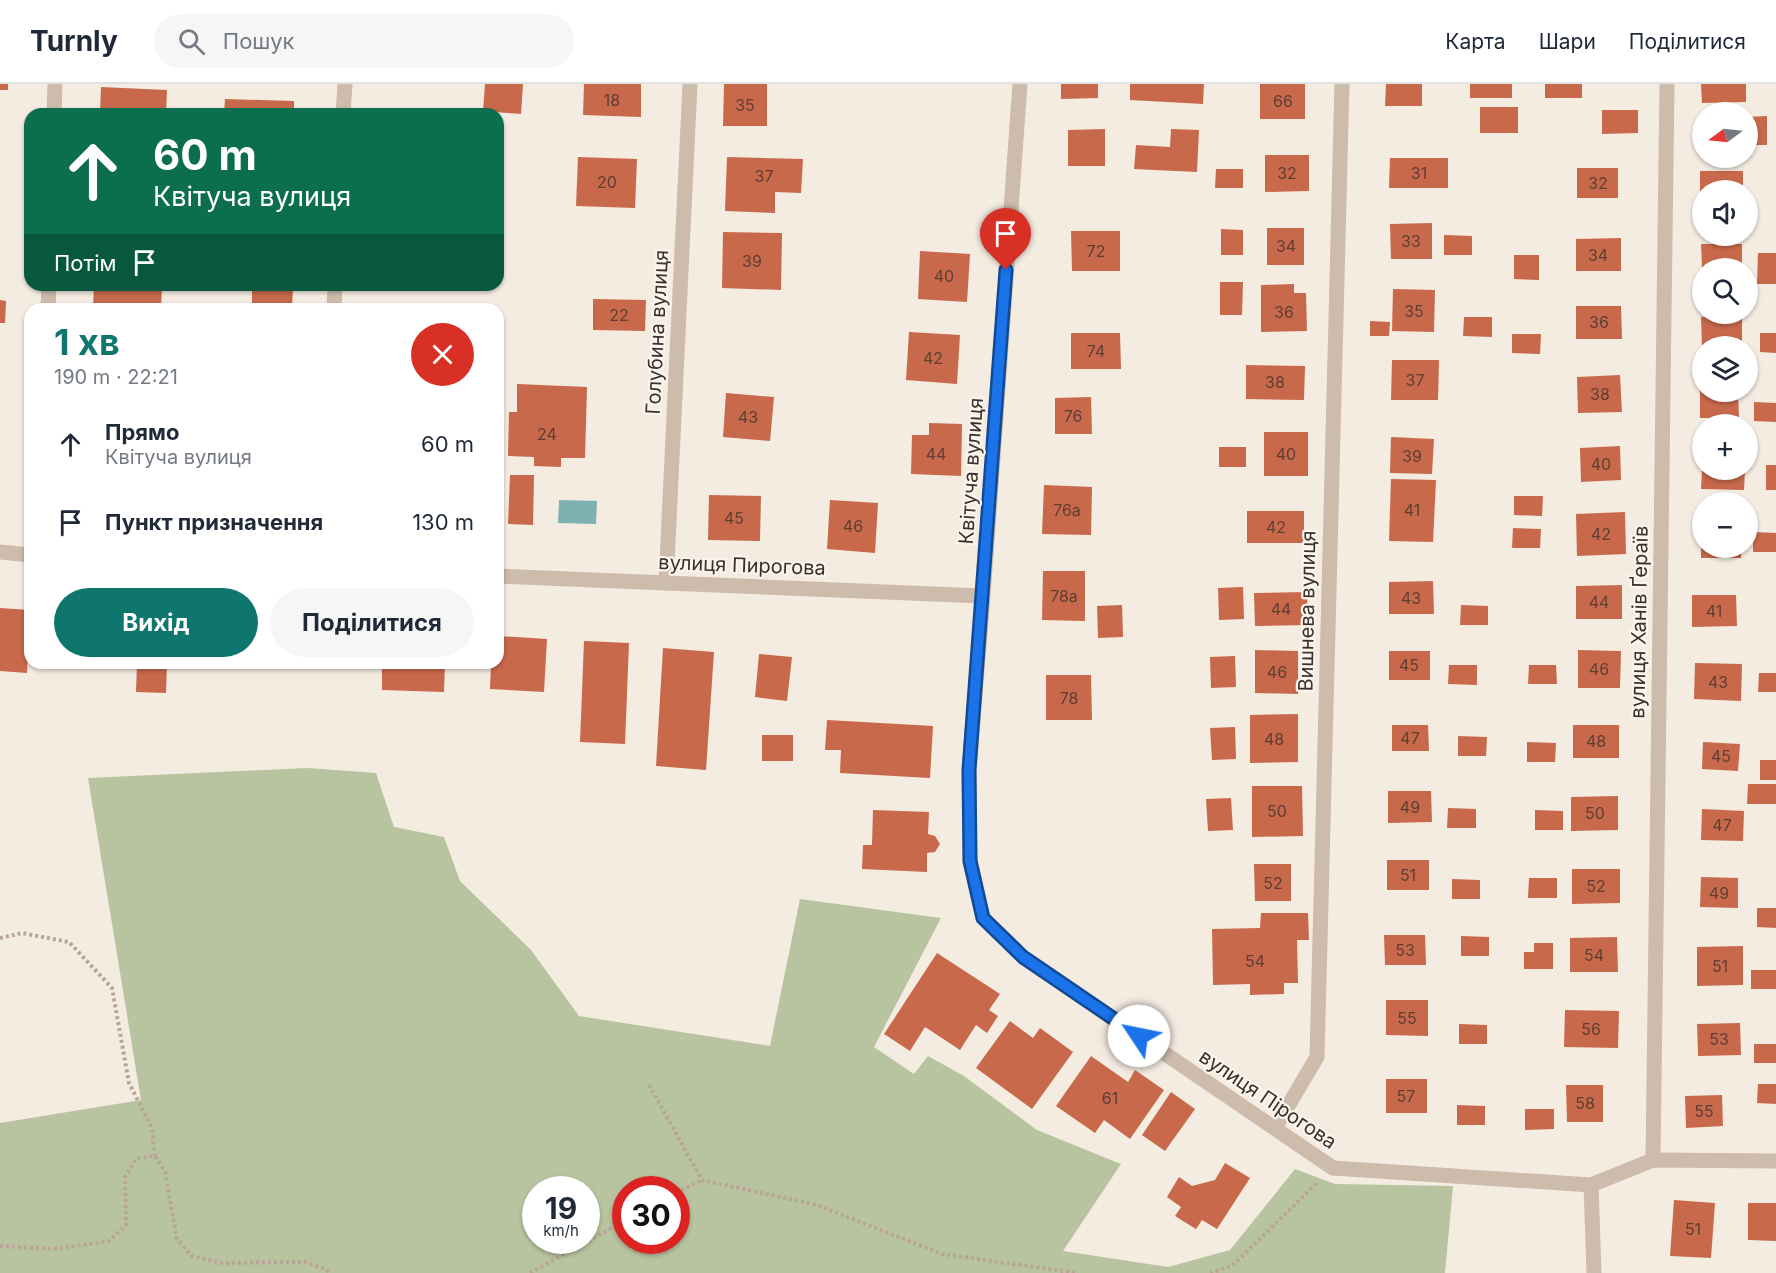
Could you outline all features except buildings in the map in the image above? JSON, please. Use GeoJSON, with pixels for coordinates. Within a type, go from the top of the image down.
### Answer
{"type":"FeatureCollection","features":[{"type":"Feature","properties":{"kind":"street"},"geometry":{"type":"LineString","coordinates":[[54,108],[55,84]]}},
{"type":"Feature","properties":{"kind":"street"},"geometry":{"type":"LineString","coordinates":[[344,108],[345,84]]}},
{"type":"Feature","properties":{"kind":"street","name":"Голубина вулиця"},"geometry":{"type":"LineString","coordinates":[[666,582],[690,84]]}},
{"type":"Feature","properties":{"kind":"street","name":"Квітуча вулиця"},"geometry":{"type":"LineString","coordinates":[[970,861],[969,770],[1020,84]]}},
{"type":"Feature","properties":{"kind":"street","name":"Вишнева вулиця"},"geometry":{"type":"LineString","coordinates":[[1275,1128],[1317,1057],[1342,84]]}},
{"type":"Feature","properties":{"kind":"street","name":"вулиця Ханів Ґераїв"},"geometry":{"type":"LineString","coordinates":[[1653,1160],[1667,84]]}},
{"type":"Feature","properties":{"kind":"street"},"geometry":{"type":"LineString","coordinates":[[0,552],[24,554]]}},
{"type":"Feature","properties":{"kind":"street","name":"вулиця Пирогова"},"geometry":{"type":"LineString","coordinates":[[504,576],[983,596]]}},
{"type":"Feature","properties":{"kind":"street","name":"вулиця Пірогова"},"geometry":{"type":"LineString","coordinates":[[970,861],[983,918],[1023,957],[1333,1168],[1591,1185],[1653,1160],[1776,1161]]}},
{"type":"Feature","properties":{"kind":"street"},"geometry":{"type":"LineString","coordinates":[[1591,1185],[1594,1273]]}},
{"type":"Feature","properties":{"kind":"path"},"geometry":{"type":"LineString","coordinates":[[0,938],[22,933],[69,942],[112,988],[129,1083],[152,1128],[155,1155],[165,1172],[177,1239],[192,1256],[222,1263],[305,1262],[327,1270],[328,1273]]}},
{"type":"Feature","properties":{"kind":"path"},"geometry":{"type":"LineString","coordinates":[[649,1085],[702,1180]]}},
{"type":"Feature","properties":{"kind":"path"},"geometry":{"type":"LineString","coordinates":[[0,1246],[54,1249],[109,1241],[126,1225],[125,1178],[137,1158],[155,1155]]}},
{"type":"Feature","properties":{"kind":"path"},"geometry":{"type":"LineString","coordinates":[[1210,1273],[1232,1266],[1333,1168]]}},
{"type":"Feature","properties":{"kind":"path"},"geometry":{"type":"LineString","coordinates":[[690,1186],[702,1180],[817,1204],[942,1254],[1078,1273]]}},
{"type":"Feature","properties":{"kind":"path"},"geometry":{"type":"LineString","coordinates":[[530,1273],[612,1228]]}},
{"type":"Feature","properties":{"kind":"green space"},"geometry":{"type":"Polygon","coordinates":[[[307,768],[376,773],[394,827],[444,837],[460,881],[531,950],[579,1016],[770,1046],[800,899],[941,918],[874,1047],[914,1074],[928,1056],[964,1076],[1037,1130],[1121,1164],[1063,1251],[1168,1267],[1230,1250],[1295,1169],[1335,1184],[1453,1186],[1445,1273],[0,1273],[0,1123],[141,1100],[88,778],[307,768]]]}},
{"type":"Feature","properties":{"kind":"water"},"geometry":{"type":"Polygon","coordinates":[[[559,500],[597,501],[596,524],[558,523],[559,500]]]}},
{"type":"Feature","properties":{"kind":"route"},"geometry":{"type":"LineString","coordinates":[[1006,270],[969,770],[970,861],[983,918],[1023,957],[1139,1036]]}}]}
